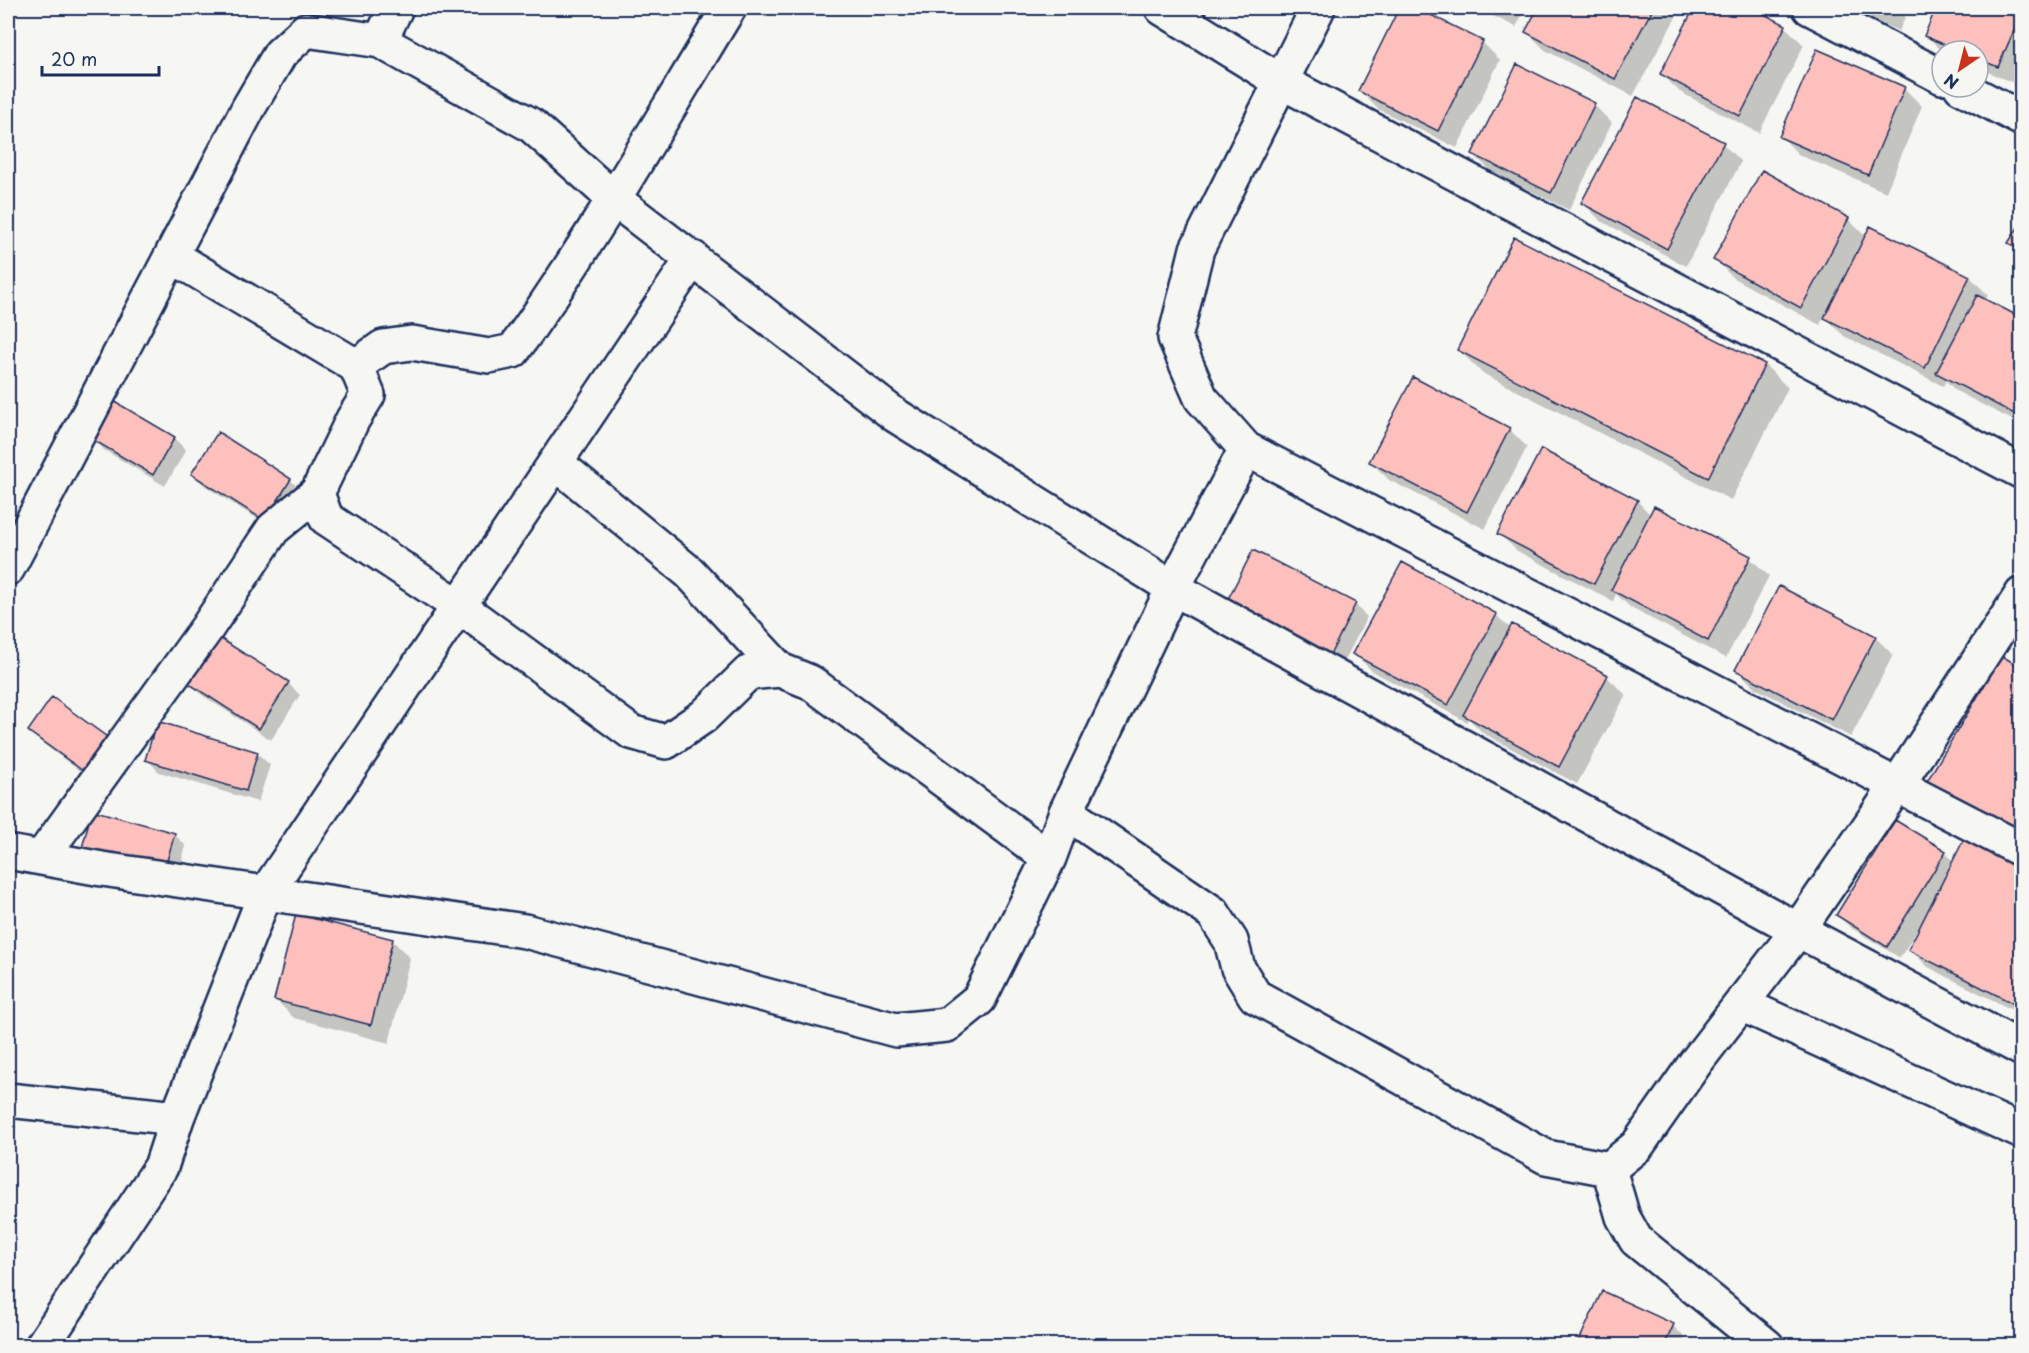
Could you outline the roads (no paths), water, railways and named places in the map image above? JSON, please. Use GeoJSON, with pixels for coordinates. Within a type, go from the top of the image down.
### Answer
{"type":"FeatureCollection","features":[{"type":"Feature","properties":{"kind":"street"},"geometry":{"type":"LineString","coordinates":[[380,41],[396,8]]}},
{"type":"Feature","properties":{"kind":"street"},"geometry":{"type":"LineString","coordinates":[[356,366],[383,347],[412,343],[489,356],[513,351],[614,199],[729,8]]}},
{"type":"Feature","properties":{"kind":"street"},"geometry":{"type":"LineString","coordinates":[[1162,8],[1280,81],[2022,472]]}},
{"type":"Feature","properties":{"kind":"street"},"geometry":{"type":"LineString","coordinates":[[1318,8],[1197,249],[1175,338],[1201,398],[1246,449],[1896,787],[2022,850]]}},
{"type":"Feature","properties":{"kind":"street"},"geometry":{"type":"LineString","coordinates":[[1810,8],[1930,71]]}},
{"type":"Feature","properties":{"kind":"street"},"geometry":{"type":"LineString","coordinates":[[8,568],[249,107],[280,54],[306,30],[380,41],[531,125],[614,199],[896,415],[1173,588],[1798,930],[2022,1049]]}},
{"type":"Feature","properties":{"kind":"street"},"geometry":{"type":"LineString","coordinates":[[1983,99],[2022,119]]}},
{"type":"Feature","properties":{"kind":"street"},"geometry":{"type":"LineString","coordinates":[[41,858],[207,628],[273,529],[317,493],[353,419],[368,395],[356,366],[172,256]]}},
{"type":"Feature","properties":{"kind":"street"},"geometry":{"type":"LineString","coordinates":[[42,1346],[161,1167],[177,1118],[265,894],[693,258]]}},
{"type":"Feature","properties":{"kind":"street"},"geometry":{"type":"LineString","coordinates":[[8,852],[265,894],[525,931],[896,1030],[947,1025],[979,999],[1049,858],[1066,812],[1173,588],[1246,449]]}},
{"type":"Feature","properties":{"kind":"street"},"geometry":{"type":"LineString","coordinates":[[556,463],[690,573],[780,670],[810,682],[1049,858]]}},
{"type":"Feature","properties":{"kind":"street"},"geometry":{"type":"LineString","coordinates":[[317,493],[326,518],[460,607],[631,732],[666,742],[704,716],[748,673],[780,670]]}},
{"type":"Feature","properties":{"kind":"street"},"geometry":{"type":"LineString","coordinates":[[1609,1169],[1637,1146],[1696,1062],[1798,930],[1896,787],[2022,594]]}},
{"type":"Feature","properties":{"kind":"street"},"geometry":{"type":"LineString","coordinates":[[1066,812],[1213,913],[1231,941],[1238,968],[1255,996],[1546,1157],[1609,1169]]}},
{"type":"Feature","properties":{"kind":"street"},"geometry":{"type":"LineString","coordinates":[[1741,1004],[2022,1132]]}},
{"type":"Feature","properties":{"kind":"street"},"geometry":{"type":"LineString","coordinates":[[8,1100],[177,1118]]}},
{"type":"Feature","properties":{"kind":"street"},"geometry":{"type":"LineString","coordinates":[[1609,1169],[1623,1217],[1636,1240],[1767,1346]]}}]}
